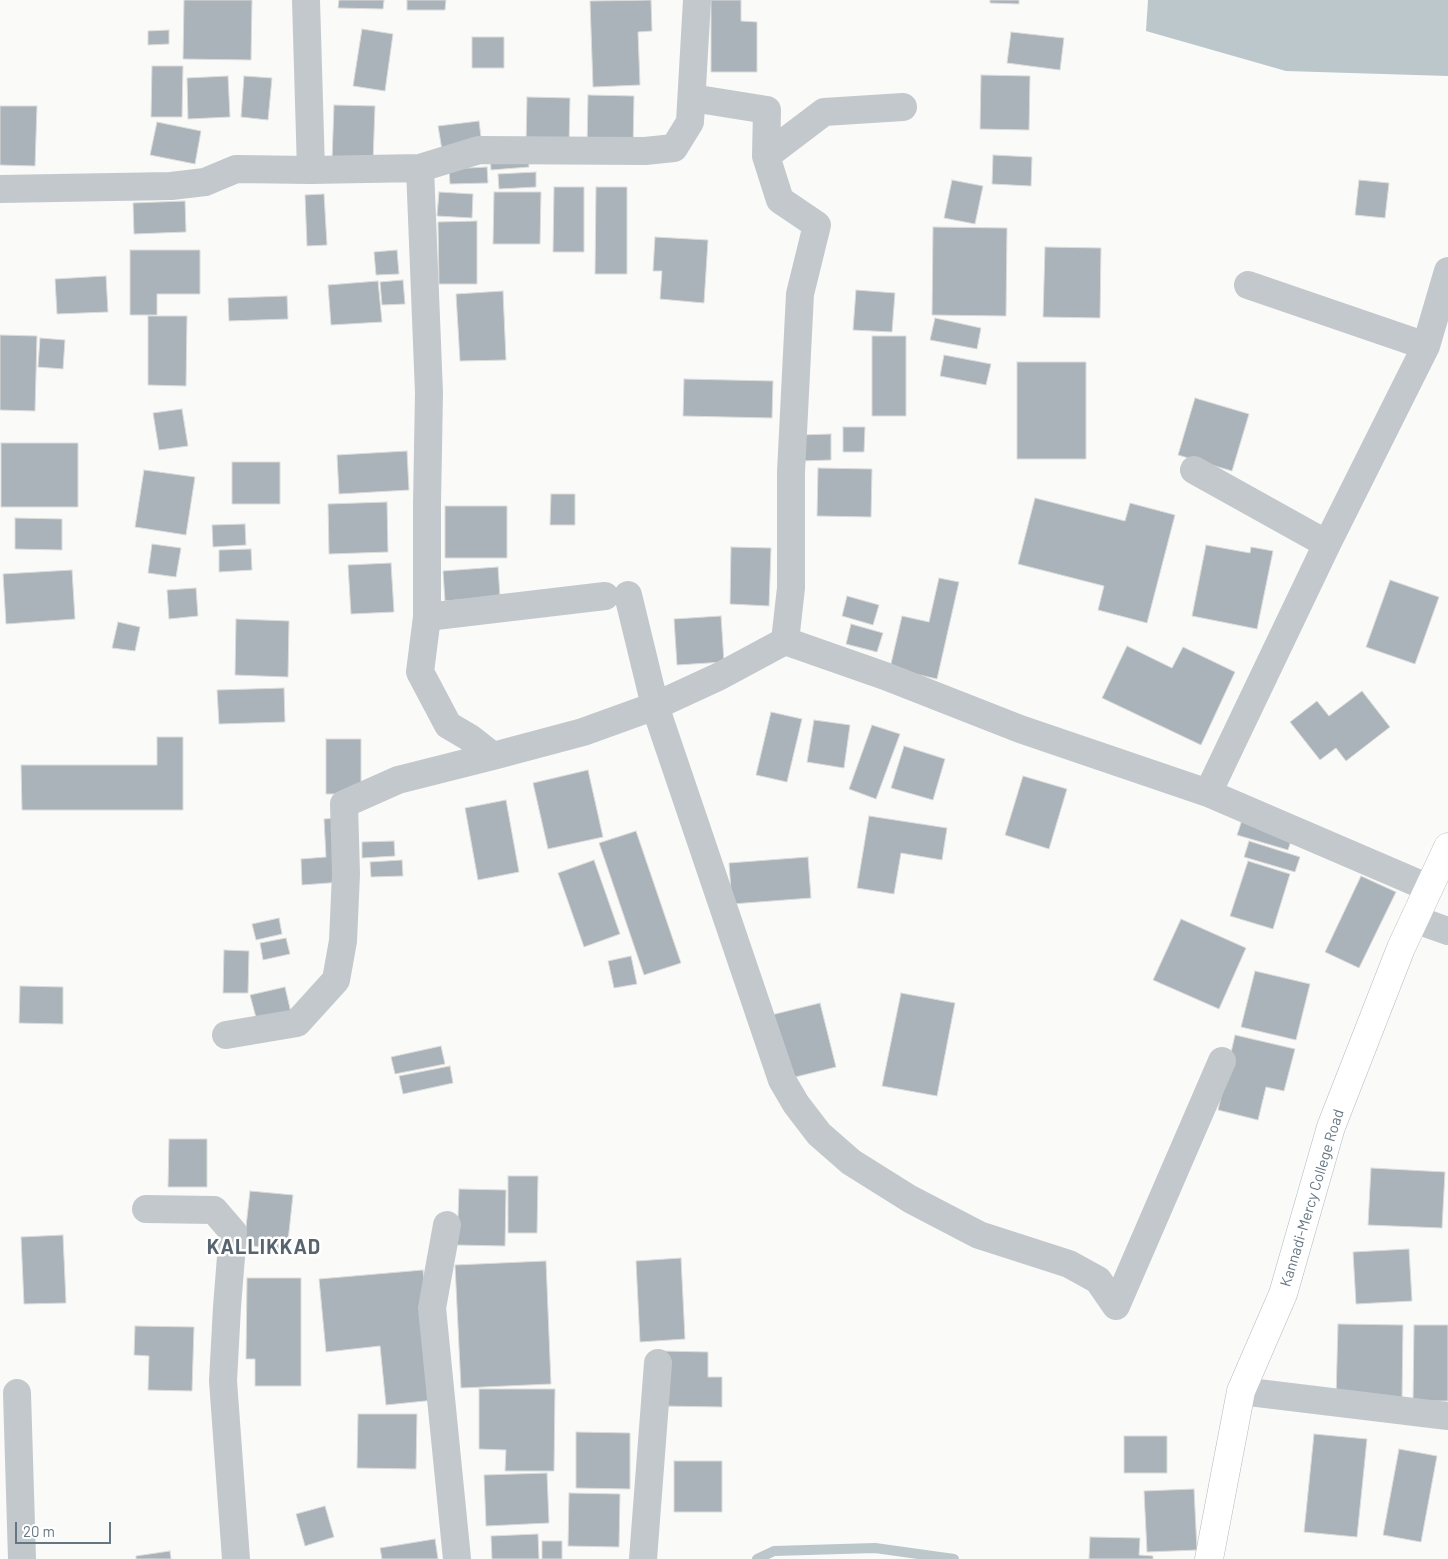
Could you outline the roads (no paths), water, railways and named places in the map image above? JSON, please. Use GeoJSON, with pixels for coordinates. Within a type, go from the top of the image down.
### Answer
{"type":"FeatureCollection","features":[{"type":"Feature","properties":{"kind":"main road","name":"Kannadi-Mercy College Road"},"geometry":{"type":"LineString","coordinates":[[1209,1559],[1241,1391],[1283,1294],[1331,1127],[1400,948],[1448,847]]}},
{"type":"Feature","properties":{"kind":"street"},"geometry":{"type":"LineString","coordinates":[[306,0],[311,170]]}},
{"type":"Feature","properties":{"kind":"street"},"geometry":{"type":"LineString","coordinates":[[0,190],[171,186],[205,182],[236,169],[420,168],[479,150],[645,151],[674,148],[690,122],[696,0]]}},
{"type":"Feature","properties":{"kind":"street"},"geometry":{"type":"LineString","coordinates":[[692,98],[767,110],[766,156],[780,200],[817,225],[800,294],[791,472],[791,588],[785,641]]}},
{"type":"Feature","properties":{"kind":"street"},"geometry":{"type":"LineString","coordinates":[[766,156],[824,112],[903,107]]}},
{"type":"Feature","properties":{"kind":"street"},"geometry":{"type":"LineString","coordinates":[[420,168],[429,392],[426,504],[427,617],[420,672],[448,725],[470,738],[493,756]]}},
{"type":"Feature","properties":{"kind":"street"},"geometry":{"type":"LineString","coordinates":[[1208,793],[1327,544],[1426,346],[1448,270]]}},
{"type":"Feature","properties":{"kind":"street"},"geometry":{"type":"LineString","coordinates":[[1248,284],[1426,346]]}},
{"type":"Feature","properties":{"kind":"street"},"geometry":{"type":"LineString","coordinates":[[1194,470],[1327,544]]}},
{"type":"Feature","properties":{"kind":"street"},"geometry":{"type":"LineString","coordinates":[[427,617],[616,595],[782,1080],[796,1104],[819,1134],[851,1162],[910,1198],[979,1235],[1069,1264],[1098,1280],[1116,1306],[1222,1061]]}},
{"type":"Feature","properties":{"kind":"street"},"geometry":{"type":"LineString","coordinates":[[226,1035],[297,1023],[336,980],[343,941],[346,874],[344,804],[398,780],[583,732],[654,706],[720,676],[785,641],[885,676],[1020,729],[1208,793],[1429,888]]}},
{"type":"Feature","properties":{"kind":"street"},"geometry":{"type":"LineString","coordinates":[[1414,919],[1448,931]]}},
{"type":"Feature","properties":{"kind":"street"},"geometry":{"type":"LineString","coordinates":[[146,1209],[214,1210],[233,1232],[223,1381],[236,1559]]}},
{"type":"Feature","properties":{"kind":"street"},"geometry":{"type":"LineString","coordinates":[[447,1225],[432,1308],[457,1559]]}},
{"type":"Feature","properties":{"kind":"street"},"geometry":{"type":"LineString","coordinates":[[643,1559],[658,1363]]}},
{"type":"Feature","properties":{"kind":"street"},"geometry":{"type":"LineString","coordinates":[[1241,1391],[1448,1416]]}},
{"type":"Feature","properties":{"kind":"street"},"geometry":{"type":"LineString","coordinates":[[18,1394],[22,1559]]}},
{"type":"Feature","properties":{"kind":"waterway"},"geometry":{"type":"LineString","coordinates":[[757,1559],[774,1551],[875,1548],[954,1559]]}},
{"type":"Feature","properties":{"kind":"district","name":"KALLIKKAD"},"geometry":{"type":"Point","coordinates":[264,1247]}}]}
